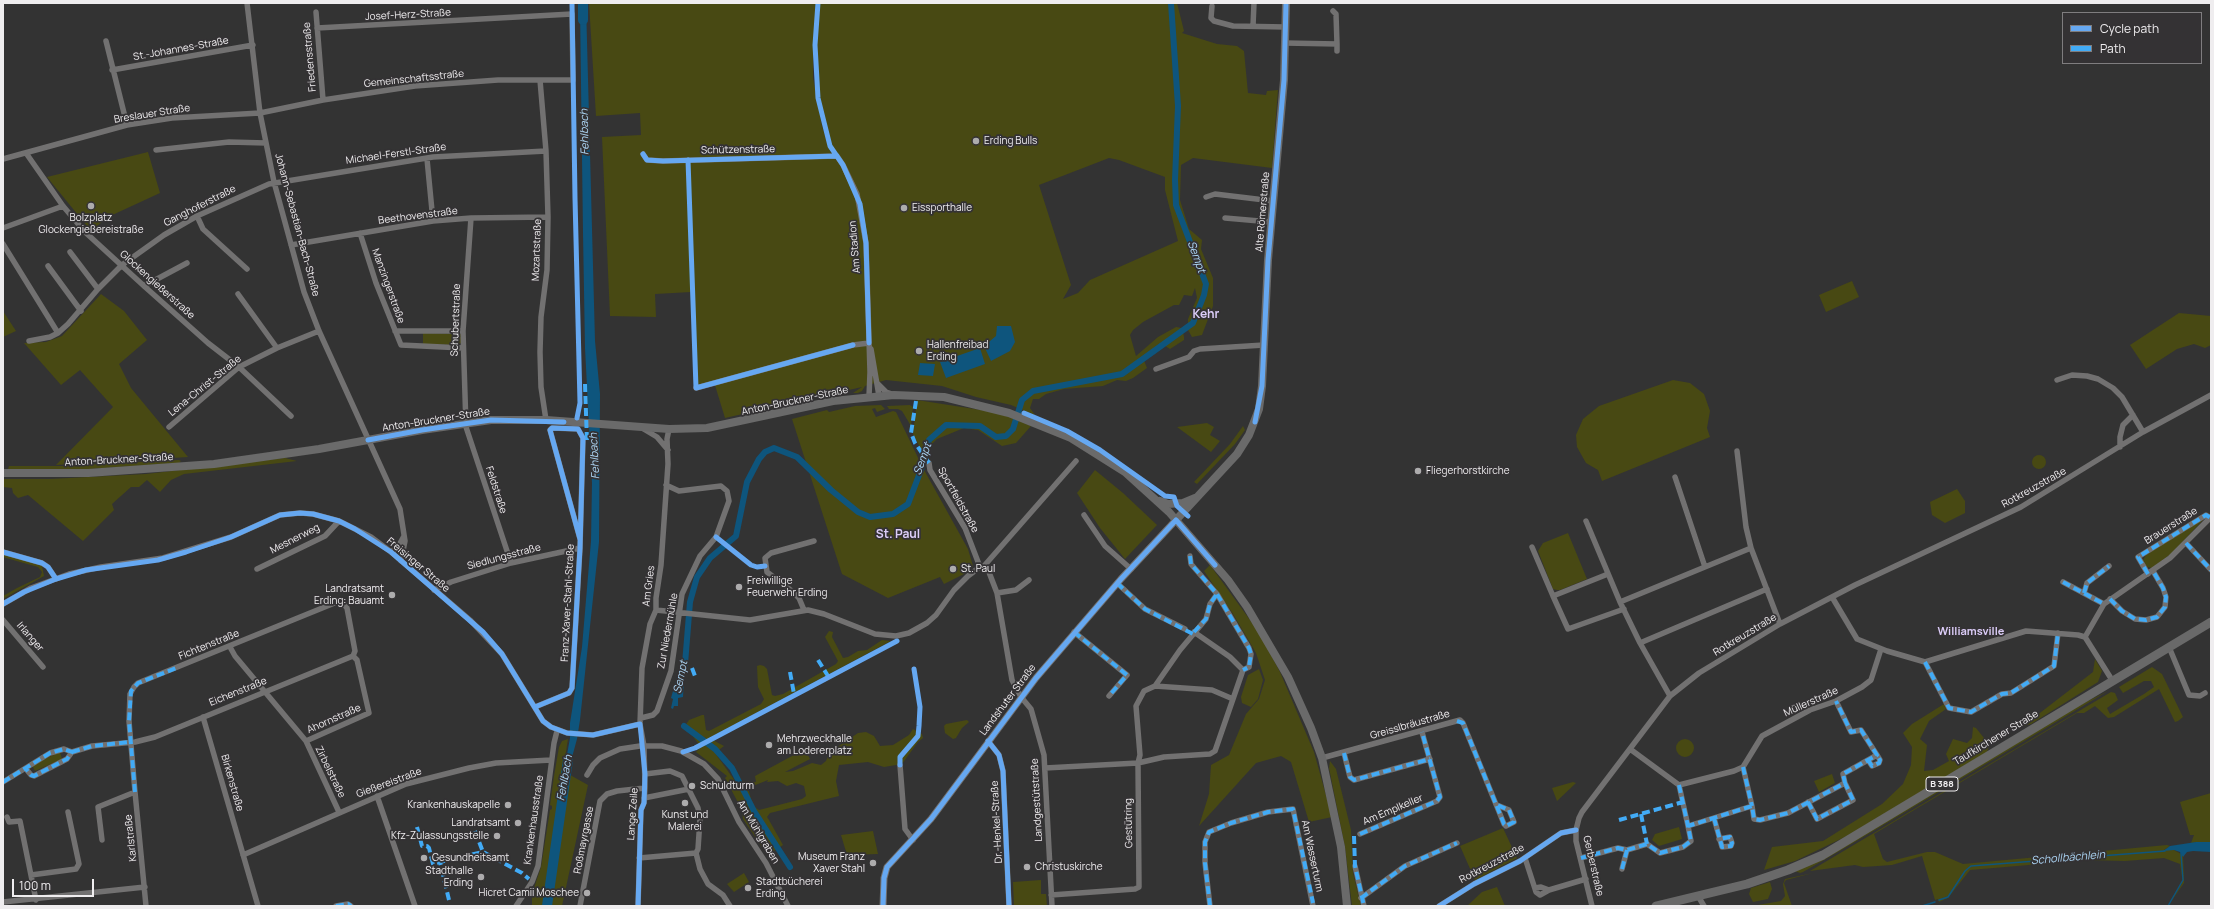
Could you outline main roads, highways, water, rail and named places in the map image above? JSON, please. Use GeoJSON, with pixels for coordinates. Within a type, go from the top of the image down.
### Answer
{"type":"FeatureCollection","features":[{"type":"Feature","properties":{"kind":"main road","name":"Alte Römerstraße"},"geometry":{"type":"LineString","coordinates":[[1176,520],[1236,454],[1254,425],[1262,396],[1271,222],[1284,80],[1286,3]]}},
{"type":"Feature","properties":{"kind":"main road","name":"Anton-Bruckner-Straße"},"geometry":{"type":"LineString","coordinates":[[3,473],[88,473],[214,464],[311,451],[466,423],[506,420],[546,420],[579,426],[608,425],[670,429],[724,426],[814,405],[894,395],[944,397],[1021,416],[1055,430],[1090,449],[1126,472],[1159,501],[1228,580],[1264,634],[1288,677],[1311,728],[1322,758],[1341,847],[1347,906]]}},
{"type":"Feature","properties":{"kind":"main road"},"geometry":{"type":"LineString","coordinates":[[1159,501],[1168,504],[1183,503],[1197,497]]}},
{"type":"Feature","properties":{"kind":"main road","name":"Taufkirchener Straße"},"geometry":{"type":"LineString","coordinates":[[1656,906],[1768,877],[1823,854],[2211,622]]}},
{"type":"Feature","properties":{"kind":"water"},"geometry":{"type":"Polygon","coordinates":[[[586,4],[595,341],[600,394],[599,542],[580,720],[577,739],[568,772],[564,771],[582,647],[591,541],[592,483],[585,348],[580,8],[586,4]]]}},
{"type":"Feature","properties":{"kind":"water"},"geometry":{"type":"Polygon","coordinates":[[[997,326],[1011,326],[1015,342],[1010,351],[991,361],[984,346],[996,336],[997,326]]]}},
{"type":"Feature","properties":{"kind":"water"},"geometry":{"type":"Polygon","coordinates":[[[980,348],[985,364],[946,378],[940,362],[980,348]]]}},
{"type":"Feature","properties":{"kind":"water"},"geometry":{"type":"Polygon","coordinates":[[[920,363],[935,364],[933,376],[918,375],[920,363]]]}},
{"type":"Feature","properties":{"kind":"water","name":"Sempt"},"geometry":{"type":"Polygon","coordinates":[[[677,677],[684,678],[683,697],[678,698],[678,706],[674,706],[673,709],[671,708],[673,699],[671,698],[677,677]]]}},
{"type":"Feature","properties":{"kind":"water"},"geometry":{"type":"Polygon","coordinates":[[[2196,842],[2211,842],[2211,852],[2187,852],[2183,857],[2180,852],[2174,850],[2163,851],[2170,846],[2196,842]]]}},
{"type":"Feature","properties":{"kind":"waterway","name":"Fehlbach"},"geometry":{"type":"LineString","coordinates":[[583,3],[583,20]]}},
{"type":"Feature","properties":{"kind":"waterway","name":"Sempt"},"geometry":{"type":"LineString","coordinates":[[679,684],[685,664],[690,602],[697,577],[710,558],[736,536],[747,482],[759,459],[765,452],[774,448],[797,457],[831,490],[858,512],[870,517],[893,514],[908,504],[921,470],[929,440],[946,425],[980,426],[996,437],[1006,436],[1013,429],[1022,400],[1033,391],[1122,374],[1193,323],[1204,295],[1206,284],[1176,205],[1175,180],[1178,106],[1171,3]]}},
{"type":"Feature","properties":{"kind":"waterway","name":"Sempt"},"geometry":{"type":"LineString","coordinates":[[684,726],[715,749],[732,768],[754,811],[790,867]]}},
{"type":"Feature","properties":{"kind":"waterway","name":"Fehlbach"},"geometry":{"type":"LineString","coordinates":[[547,906],[568,760]]}},
{"type":"Feature","properties":{"kind":"waterway","name":"Schollbächlein"},"geometry":{"type":"LineString","coordinates":[[1939,900],[1948,897],[1965,871],[1971,866],[2165,851]]}},
{"type":"Feature","properties":{"kind":"waterway"},"geometry":{"type":"LineString","coordinates":[[2168,906],[2183,880],[2181,853]]}},
{"type":"Feature","properties":{"kind":"waterway","name":"Schollbächlein"},"geometry":{"type":"LineString","coordinates":[[1922,906],[1935,902]]}},
{"type":"Feature","properties":{"kind":"place","name":"Erding Bulls"},"geometry":{"type":"Point","coordinates":[976,141]}},
{"type":"Feature","properties":{"kind":"place","name":"Bolzplatz Glockengießereistraße"},"geometry":{"type":"Point","coordinates":[91,206]}},
{"type":"Feature","properties":{"kind":"place","name":"Eissporthalle"},"geometry":{"type":"Point","coordinates":[904,208]}},
{"type":"Feature","properties":{"kind":"place","name":"Hallenfreibad Erding"},"geometry":{"type":"Point","coordinates":[919,351]}},
{"type":"Feature","properties":{"kind":"place","name":"Fliegerhorstkirche"},"geometry":{"type":"Point","coordinates":[1418,471]}},
{"type":"Feature","properties":{"kind":"place","name":"St. Paul"},"geometry":{"type":"Point","coordinates":[953,569]}},
{"type":"Feature","properties":{"kind":"place","name":"Freiwillige Feuerwehr Erding"},"geometry":{"type":"Point","coordinates":[739,587]}},
{"type":"Feature","properties":{"kind":"place","name":"Landratsamt Erding: Bauamt"},"geometry":{"type":"Point","coordinates":[392,595]}},
{"type":"Feature","properties":{"kind":"place","name":"Mehrzweckhalle am Lodererplatz"},"geometry":{"type":"Point","coordinates":[769,745]}},
{"type":"Feature","properties":{"kind":"place","name":"Schuldturm"},"geometry":{"type":"Point","coordinates":[692,786]}},
{"type":"Feature","properties":{"kind":"place","name":"Kunst und Malerei"},"geometry":{"type":"Point","coordinates":[685,803]}},
{"type":"Feature","properties":{"kind":"place","name":"Krankenhauskapelle"},"geometry":{"type":"Point","coordinates":[508,805]}},
{"type":"Feature","properties":{"kind":"place","name":"Landratsamt"},"geometry":{"type":"Point","coordinates":[518,823]}},
{"type":"Feature","properties":{"kind":"place","name":"Kfz-Zulassungsstelle"},"geometry":{"type":"Point","coordinates":[497,836]}},
{"type":"Feature","properties":{"kind":"place","name":"Gesundheitsamt"},"geometry":{"type":"Point","coordinates":[424,858]}},
{"type":"Feature","properties":{"kind":"place","name":"Museum Franz Xaver Stahl"},"geometry":{"type":"Point","coordinates":[873,863]}},
{"type":"Feature","properties":{"kind":"place","name":"Christuskirche"},"geometry":{"type":"Point","coordinates":[1027,867]}},
{"type":"Feature","properties":{"kind":"place","name":"Stadthalle Erding"},"geometry":{"type":"Point","coordinates":[481,877]}},
{"type":"Feature","properties":{"kind":"place","name":"Stadtbücherei Erding"},"geometry":{"type":"Point","coordinates":[748,888]}},
{"type":"Feature","properties":{"kind":"place","name":"Hicret Camii Moschee"},"geometry":{"type":"Point","coordinates":[587,893]}},
{"type":"Feature","properties":{"kind":"district","name":"Kehr"},"geometry":{"type":"Point","coordinates":[1206,315]}},
{"type":"Feature","properties":{"kind":"district","name":"St. Paul"},"geometry":{"type":"Point","coordinates":[898,535]}},
{"type":"Feature","properties":{"kind":"district","name":"Williamsville"},"geometry":{"type":"Point","coordinates":[1971,632]}}]}
